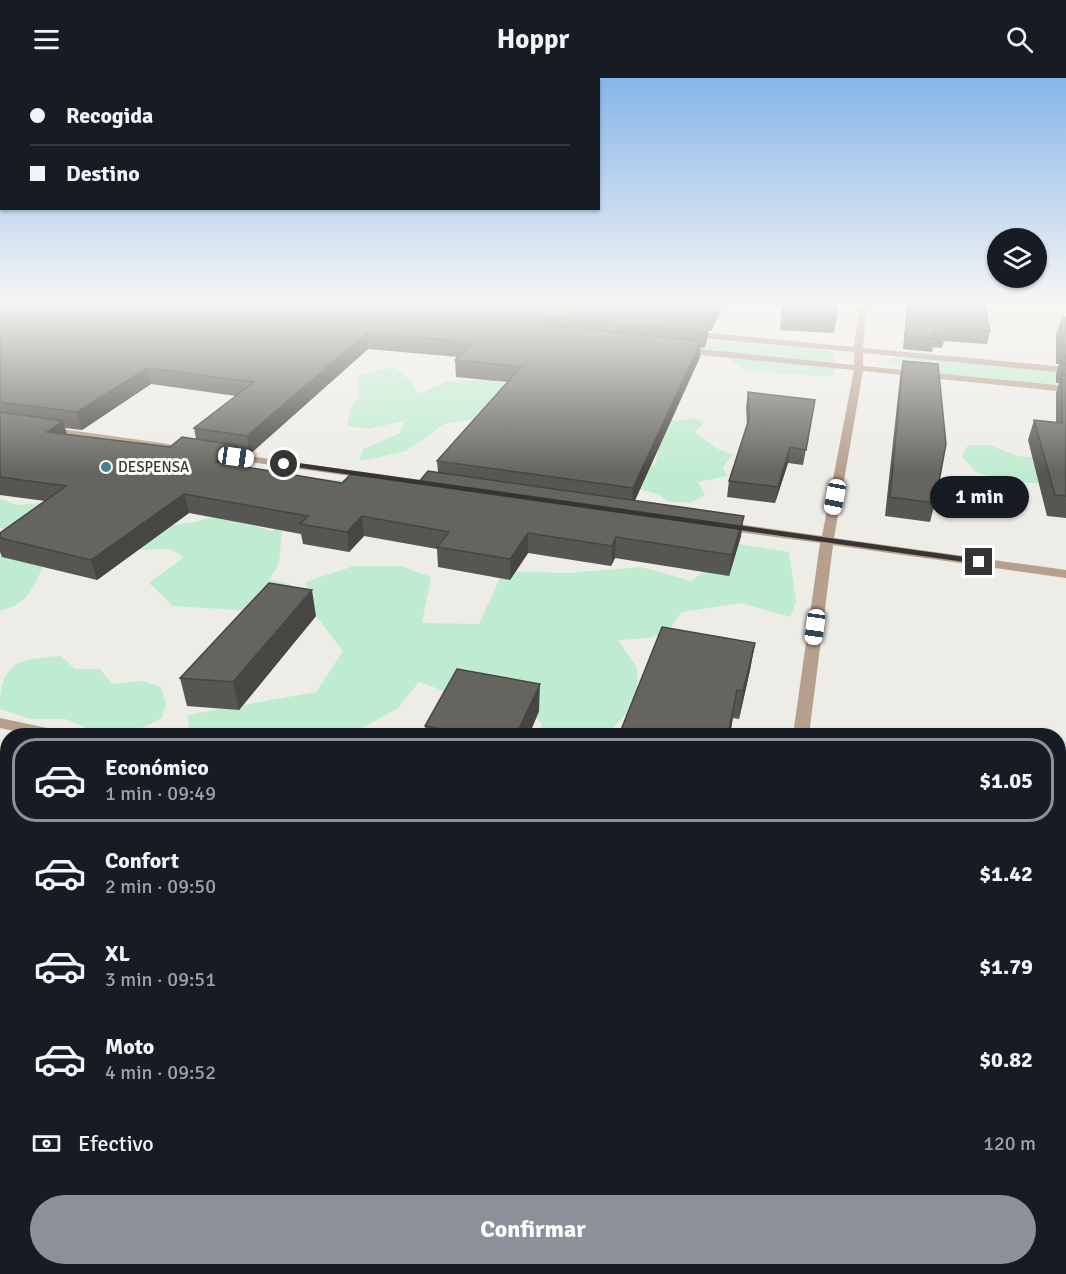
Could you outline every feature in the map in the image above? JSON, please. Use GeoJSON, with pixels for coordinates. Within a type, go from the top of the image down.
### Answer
{"type":"FeatureCollection","features":[{"type":"Feature","properties":{"kind":"street"},"geometry":{"type":"LineString","coordinates":[[787,361],[1066,388]]}},
{"type":"Feature","properties":{"kind":"street"},"geometry":{"type":"LineString","coordinates":[[802,728],[827,540],[859,361]]}},
{"type":"Feature","properties":{"kind":"street"},"geometry":{"type":"LineString","coordinates":[[970,361],[1066,370]]}},
{"type":"Feature","properties":{"kind":"street"},"geometry":{"type":"LineString","coordinates":[[35,429],[177,449]]}},
{"type":"Feature","properties":{"kind":"street"},"geometry":{"type":"LineString","coordinates":[[201,452],[449,487]]}},
{"type":"Feature","properties":{"kind":"street"},"geometry":{"type":"LineString","coordinates":[[709,523],[1066,574]]}},
{"type":"Feature","properties":{"kind":"street"},"geometry":{"type":"LineString","coordinates":[[0,723],[24,728]]}},
{"type":"Feature","properties":{"kind":"green space"},"geometry":{"type":"Polygon","coordinates":[[[732,361],[835,361],[832,377],[746,371],[732,361]]]}},
{"type":"Feature","properties":{"kind":"green space"},"geometry":{"type":"Polygon","coordinates":[[[889,361],[949,361],[1066,371],[1066,385],[999,381],[932,372],[888,363],[889,361]]]}},
{"type":"Feature","properties":{"kind":"green space"},"geometry":{"type":"Polygon","coordinates":[[[395,367],[410,380],[418,394],[448,381],[491,380],[638,419],[677,421],[692,418],[704,422],[695,432],[716,448],[733,455],[723,467],[727,476],[698,482],[705,495],[690,503],[667,501],[658,494],[620,485],[632,466],[655,466],[659,446],[505,414],[444,424],[406,451],[359,461],[363,449],[400,433],[404,421],[367,429],[347,426],[351,407],[359,397],[358,375],[395,367]]]}},
{"type":"Feature","properties":{"kind":"green space"},"geometry":{"type":"Polygon","coordinates":[[[968,445],[989,445],[1018,456],[1066,460],[1066,483],[1009,483],[976,472],[962,456],[968,445]]]}},
{"type":"Feature","properties":{"kind":"green space"},"geometry":{"type":"Polygon","coordinates":[[[378,473],[394,483],[282,529],[279,563],[269,580],[291,584],[291,600],[254,611],[173,606],[149,583],[184,557],[169,549],[129,550],[157,521],[174,525],[218,515],[272,531],[297,512],[299,477],[350,481],[378,473]]]}},
{"type":"Feature","properties":{"kind":"green space"},"geometry":{"type":"Polygon","coordinates":[[[0,499],[17,505],[51,502],[36,531],[0,528],[0,499]]]}},
{"type":"Feature","properties":{"kind":"green space"},"geometry":{"type":"Polygon","coordinates":[[[739,544],[789,552],[796,602],[790,617],[742,603],[681,612],[663,633],[647,638],[618,640],[637,668],[637,701],[613,728],[541,728],[542,723],[515,702],[450,693],[419,682],[398,708],[362,728],[190,728],[187,715],[316,692],[343,651],[316,616],[305,582],[354,566],[401,566],[431,577],[422,623],[479,624],[503,571],[568,573],[641,567],[691,581],[739,544]]]}},
{"type":"Feature","properties":{"kind":"green space"},"geometry":{"type":"Polygon","coordinates":[[[29,552],[48,558],[25,598],[10,608],[0,610],[0,556],[29,552]]]}},
{"type":"Feature","properties":{"kind":"green space"},"geometry":{"type":"Polygon","coordinates":[[[61,656],[75,669],[100,669],[112,684],[143,681],[161,687],[166,704],[162,718],[142,728],[86,728],[65,719],[31,719],[0,709],[1,693],[8,672],[23,661],[61,656]]]}},
{"type":"Feature","properties":{"kind":"building"},"geometry":{"type":"Polygon","coordinates":[[[0,361],[335,361],[247,436],[194,428],[254,382],[147,368],[77,412],[0,402],[0,361]]]}},
{"type":"Feature","properties":{"kind":"building"},"geometry":{"type":"Polygon","coordinates":[[[463,361],[692,361],[633,488],[437,461],[521,367],[463,361]]]}},
{"type":"Feature","properties":{"kind":"building"},"geometry":{"type":"Polygon","coordinates":[[[903,361],[938,364],[946,444],[935,503],[890,497],[903,361]]]}},
{"type":"Feature","properties":{"kind":"building"},"geometry":{"type":"Polygon","coordinates":[[[1062,374],[1066,375],[1066,496],[1055,495],[1034,420],[1062,423],[1062,374]]]}},
{"type":"Feature","properties":{"kind":"building"},"geometry":{"type":"Polygon","coordinates":[[[748,392],[815,400],[806,450],[790,447],[778,487],[729,481],[749,419],[748,392]]]}},
{"type":"Feature","properties":{"kind":"building"},"geometry":{"type":"Polygon","coordinates":[[[0,412],[63,421],[47,432],[170,447],[182,437],[236,445],[216,462],[342,483],[353,472],[418,483],[428,471],[744,516],[732,555],[616,537],[612,546],[528,533],[510,559],[437,547],[449,532],[362,516],[347,532],[300,524],[308,516],[184,494],[91,560],[0,538],[0,533],[66,486],[0,477],[0,412]]]}},
{"type":"Feature","properties":{"kind":"building"},"geometry":{"type":"Polygon","coordinates":[[[269,583],[312,590],[233,682],[180,678],[269,583]]]}},
{"type":"Feature","properties":{"kind":"building"},"geometry":{"type":"Polygon","coordinates":[[[662,627],[755,643],[743,691],[737,690],[729,728],[622,728],[662,627]]]}},
{"type":"Feature","properties":{"kind":"building"},"geometry":{"type":"Polygon","coordinates":[[[457,669],[540,684],[519,728],[425,726],[457,669]]]}},
{"type":"Feature","properties":{"kind":"place","name":"DESPENSA"},"geometry":{"type":"Point","coordinates":[106,467]}},
{"type":"Feature","properties":{"kind":"route"},"geometry":{"type":"LineString","coordinates":[[284,464],[979,562]]}}]}
